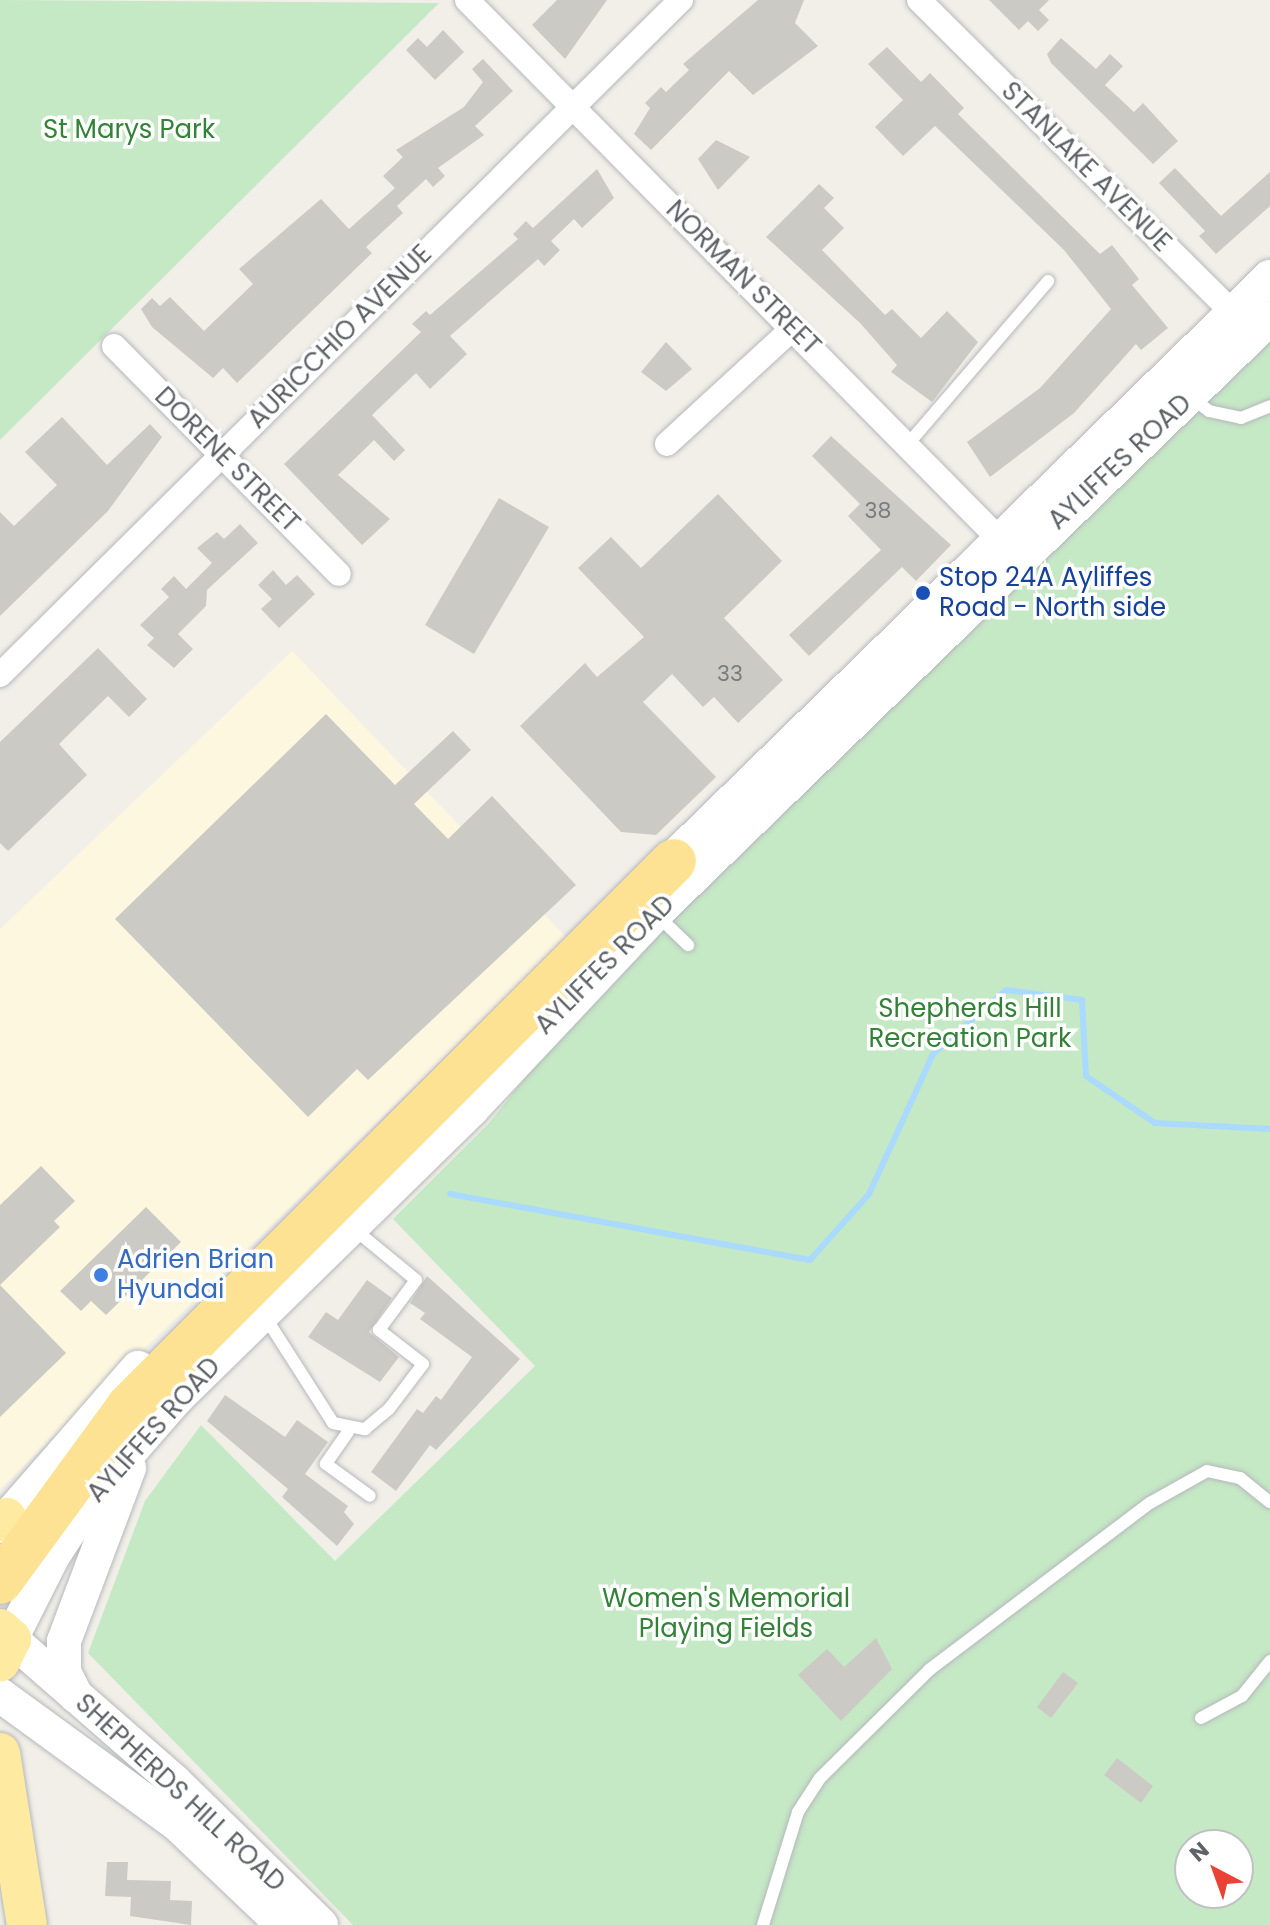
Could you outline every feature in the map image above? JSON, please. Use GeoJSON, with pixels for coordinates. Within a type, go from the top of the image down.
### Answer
{"type":"FeatureCollection","features":[{"type":"Feature","properties":{"kind":"highway"},"geometry":{"type":"LineString","coordinates":[[0,1582],[120,1416],[674,861]]}},
{"type":"Feature","properties":{"kind":"highway"},"geometry":{"type":"LineString","coordinates":[[0,1753],[27,1925]]}},
{"type":"Feature","properties":{"kind":"main road","name":"AYLIFFES ROAD"},"geometry":{"type":"LineString","coordinates":[[12,1649],[73,1523],[141,1438],[352,1227],[1008,548],[1190,397],[1255,327],[1270,277]]}},
{"type":"Feature","properties":{"kind":"main road","name":"AYLIFFES ROAD"},"geometry":{"type":"LineString","coordinates":[[2,1522],[95,1411],[330,1178],[577,942],[674,861],[1008,548],[1255,327]]}},
{"type":"Feature","properties":{"kind":"main road"},"geometry":{"type":"LineString","coordinates":[[76,1696],[64,1671],[64,1641],[141,1438]]}},
{"type":"Feature","properties":{"kind":"main road","name":"SHEPHERDS HILL ROAD"},"geometry":{"type":"LineString","coordinates":[[12,1649],[76,1696],[321,1925]]}},
{"type":"Feature","properties":{"kind":"main road","name":"SHEPHERDS HILL ROAD"},"geometry":{"type":"LineString","coordinates":[[0,1695],[177,1824],[283,1925]]}},
{"type":"Feature","properties":{"kind":"street","name":"NORMAN STREET"},"geometry":{"type":"LineString","coordinates":[[467,0],[1008,548]]}},
{"type":"Feature","properties":{"kind":"street","name":"AURICCHIO AVENUE"},"geometry":{"type":"LineString","coordinates":[[0,675],[681,0]]}},
{"type":"Feature","properties":{"kind":"street","name":"STANLAKE AVENUE"},"geometry":{"type":"LineString","coordinates":[[919,0],[1255,327]]}},
{"type":"Feature","properties":{"kind":"street"},"geometry":{"type":"LineString","coordinates":[[667,444],[793,328]]}},
{"type":"Feature","properties":{"kind":"street","name":"DORENE STREET"},"geometry":{"type":"LineString","coordinates":[[114,346],[339,574]]}},
{"type":"Feature","properties":{"kind":"lane"},"geometry":{"type":"LineString","coordinates":[[908,444],[1048,281]]}},
{"type":"Feature","properties":{"kind":"lane"},"geometry":{"type":"LineString","coordinates":[[1190,397],[1209,411],[1241,418],[1270,406]]}},
{"type":"Feature","properties":{"kind":"lane"},"geometry":{"type":"LineString","coordinates":[[655,914],[688,945]]}},
{"type":"Feature","properties":{"kind":"lane"},"geometry":{"type":"LineString","coordinates":[[262,1314],[333,1423],[348,1432],[365,1429],[389,1409],[423,1364],[379,1330],[416,1280],[352,1227]]}},
{"type":"Feature","properties":{"kind":"lane"},"geometry":{"type":"LineString","coordinates":[[348,1432],[326,1464],[370,1496]]}},
{"type":"Feature","properties":{"kind":"lane"},"geometry":{"type":"LineString","coordinates":[[763,1925],[798,1812],[820,1778],[929,1670],[1150,1503],[1207,1471],[1240,1478],[1270,1502]]}},
{"type":"Feature","properties":{"kind":"lane"},"geometry":{"type":"LineString","coordinates":[[1201,1718],[1242,1696],[1270,1661]]}},
{"type":"Feature","properties":{"kind":"shaded area"},"geometry":{"type":"Polygon","coordinates":[[[292,651],[567,938],[0,1489],[0,929],[292,651]]]}},
{"type":"Feature","properties":{"kind":"green space","name":"St Marys Park"},"geometry":{"type":"Polygon","coordinates":[[[0,0],[439,3],[0,440],[0,0]]]}},
{"type":"Feature","properties":{"kind":"green space"},"geometry":{"type":"Polygon","coordinates":[[[1270,320],[1270,1925],[353,1925],[88,1653],[145,1501],[201,1425],[335,1561],[535,1366],[393,1219],[490,1122],[655,914],[1270,320]]]}},
{"type":"Feature","properties":{"kind":"building"},"geometry":{"type":"Polygon","coordinates":[[[557,0],[607,0],[565,59],[532,25],[557,0]]]}},
{"type":"Feature","properties":{"kind":"building"},"geometry":{"type":"Polygon","coordinates":[[[758,0],[804,0],[795,23],[818,46],[753,95],[729,71],[651,150],[634,134],[650,108],[645,103],[661,87],[666,92],[689,70],[683,64],[758,0]]]}},
{"type":"Feature","properties":{"kind":"building"},"geometry":{"type":"Polygon","coordinates":[[[989,0],[1049,0],[1039,10],[1049,20],[1038,31],[1028,21],[1019,30],[989,0]]]}},
{"type":"Feature","properties":{"kind":"building"},"geometry":{"type":"Polygon","coordinates":[[[443,30],[464,52],[435,80],[406,50],[418,38],[427,47],[443,30]]]}},
{"type":"Feature","properties":{"kind":"building"},"geometry":{"type":"Polygon","coordinates":[[[1061,38],[1096,69],[1110,54],[1123,66],[1105,85],[1134,112],[1143,103],[1178,141],[1153,164],[1051,63],[1047,54],[1061,38]]]}},
{"type":"Feature","properties":{"kind":"building"},"geometry":{"type":"Polygon","coordinates":[[[887,47],[921,82],[930,73],[964,108],[958,114],[1100,254],[1112,245],[1139,279],[1132,285],[1168,328],[1141,350],[1136,344],[1074,413],[990,477],[967,442],[1040,388],[1111,309],[1064,250],[935,126],[903,156],[875,127],[903,100],[868,64],[887,47]]]}},
{"type":"Feature","properties":{"kind":"building"},"geometry":{"type":"Polygon","coordinates":[[[483,59],[513,91],[475,126],[484,135],[438,168],[445,176],[433,187],[426,179],[397,206],[403,213],[366,247],[372,253],[237,383],[223,368],[213,378],[152,327],[141,309],[152,298],[160,306],[170,297],[204,331],[253,284],[239,269],[321,199],[349,229],[395,188],[383,176],[403,157],[396,150],[464,107],[483,82],[472,69],[483,59]]]}},
{"type":"Feature","properties":{"kind":"building"},"geometry":{"type":"Polygon","coordinates":[[[716,140],[750,157],[718,190],[698,159],[716,140]]]}},
{"type":"Feature","properties":{"kind":"building"},"geometry":{"type":"Polygon","coordinates":[[[1175,168],[1221,216],[1270,172],[1270,206],[1216,254],[1199,236],[1205,231],[1159,183],[1175,168]]]}},
{"type":"Feature","properties":{"kind":"building"},"geometry":{"type":"Polygon","coordinates":[[[597,169],[614,198],[582,228],[574,219],[551,241],[560,250],[544,266],[538,259],[450,336],[467,354],[430,389],[416,373],[372,415],[405,450],[394,461],[374,440],[338,475],[390,519],[362,545],[284,464],[421,332],[412,324],[426,311],[430,315],[518,239],[513,234],[526,221],[533,228],[597,169]]]}},
{"type":"Feature","properties":{"kind":"building"},"geometry":{"type":"Polygon","coordinates":[[[819,184],[834,198],[824,208],[844,228],[822,250],[885,315],[892,309],[921,338],[947,311],[978,342],[932,402],[891,372],[897,365],[860,323],[766,237],[819,184]]]}},
{"type":"Feature","properties":{"kind":"building"},"geometry":{"type":"Polygon","coordinates":[[[666,342],[692,369],[666,391],[641,372],[666,342]]]}},
{"type":"Feature","properties":{"kind":"building"},"geometry":{"type":"Polygon","coordinates":[[[62,417],[107,465],[150,424],[162,437],[108,511],[0,616],[0,512],[14,526],[57,485],[25,452],[62,417]]]}},
{"type":"Feature","properties":{"kind":"building"},"geometry":{"type":"Polygon","coordinates":[[[831,436],[951,545],[916,581],[902,567],[809,656],[789,635],[881,550],[848,516],[860,504],[812,456],[831,436]]]}},
{"type":"Feature","properties":{"kind":"building"},"geometry":{"type":"Polygon","coordinates":[[[718,494],[782,561],[724,618],[783,680],[738,723],[714,697],[703,707],[672,674],[643,702],[716,777],[656,835],[621,832],[520,726],[585,663],[597,677],[644,637],[578,568],[611,537],[641,568],[718,494]]]}},
{"type":"Feature","properties":{"kind":"building"},"geometry":{"type":"Polygon","coordinates":[[[499,498],[549,527],[474,654],[425,625],[499,498]]]}},
{"type":"Feature","properties":{"kind":"building"},"geometry":{"type":"Polygon","coordinates":[[[240,524],[258,543],[207,590],[206,606],[178,634],[193,649],[174,668],[147,645],[154,638],[140,625],[169,597],[161,589],[174,576],[186,589],[212,563],[197,548],[217,532],[224,539],[240,524]]]}},
{"type":"Feature","properties":{"kind":"building"},"geometry":{"type":"Polygon","coordinates":[[[273,570],[286,585],[297,575],[315,594],[279,628],[261,609],[272,599],[258,585],[273,570]]]}},
{"type":"Feature","properties":{"kind":"building"},"geometry":{"type":"Polygon","coordinates":[[[98,648],[147,699],[129,717],[108,696],[59,744],[87,775],[8,851],[0,843],[0,742],[98,648]]]}},
{"type":"Feature","properties":{"kind":"building"},"geometry":{"type":"Polygon","coordinates":[[[326,714],[395,785],[453,731],[471,750],[414,804],[448,839],[492,796],[576,885],[368,1080],[357,1069],[308,1117],[115,919],[326,714]]]}},
{"type":"Feature","properties":{"kind":"building"},"geometry":{"type":"Polygon","coordinates":[[[41,1166],[75,1201],[54,1221],[60,1227],[0,1285],[0,1205],[41,1166]]]}},
{"type":"Feature","properties":{"kind":"building"},"geometry":{"type":"Polygon","coordinates":[[[146,1207],[181,1242],[106,1315],[91,1301],[81,1311],[60,1291],[146,1207]]]}},
{"type":"Feature","properties":{"kind":"building"},"geometry":{"type":"Polygon","coordinates":[[[427,1276],[520,1359],[436,1450],[430,1445],[396,1491],[371,1472],[417,1409],[423,1413],[436,1396],[441,1400],[472,1357],[420,1319],[425,1313],[410,1303],[427,1276]]]}},
{"type":"Feature","properties":{"kind":"building"},"geometry":{"type":"Polygon","coordinates":[[[367,1280],[392,1298],[369,1332],[399,1357],[380,1382],[308,1337],[326,1312],[338,1320],[367,1280]]]}},
{"type":"Feature","properties":{"kind":"building"},"geometry":{"type":"Polygon","coordinates":[[[0,1285],[66,1353],[0,1417],[0,1285]]]}},
{"type":"Feature","properties":{"kind":"building"},"geometry":{"type":"Polygon","coordinates":[[[225,1395],[285,1437],[297,1420],[328,1442],[305,1474],[348,1506],[344,1512],[354,1524],[337,1546],[282,1497],[288,1489],[207,1421],[225,1395]]]}},
{"type":"Feature","properties":{"kind":"building"},"geometry":{"type":"Polygon","coordinates":[[[876,1638],[892,1669],[841,1721],[798,1675],[827,1649],[844,1667],[876,1638]]]}},
{"type":"Feature","properties":{"kind":"building"},"geometry":{"type":"Polygon","coordinates":[[[1063,1672],[1078,1683],[1051,1718],[1037,1707],[1063,1672]]]}},
{"type":"Feature","properties":{"kind":"building"},"geometry":{"type":"Polygon","coordinates":[[[1117,1758],[1153,1786],[1141,1803],[1104,1775],[1117,1758]]]}},
{"type":"Feature","properties":{"kind":"building"},"geometry":{"type":"Polygon","coordinates":[[[107,1862],[128,1862],[127,1880],[171,1881],[170,1900],[192,1901],[191,1925],[130,1916],[131,1897],[105,1896],[107,1862]]]}},
{"type":"Feature","properties":{"kind":"waterway"},"geometry":{"type":"LineString","coordinates":[[450,1194],[810,1260],[869,1194],[933,1054],[1006,990],[1082,1000],[1086,1076],[1155,1123],[1270,1129]]}},
{"type":"Feature","properties":{"kind":"place","name":"Stop 24A Ayliffes Road - North side"},"geometry":{"type":"Point","coordinates":[923,593]}},
{"type":"Feature","properties":{"kind":"place","name":"Adrien Brian Hyundai"},"geometry":{"type":"Point","coordinates":[101,1275]}},
{"type":"Feature","properties":{"kind":"park label","name":"Shepherds Hill Recreation Park"},"geometry":{"type":"Point","coordinates":[970,1024]}},
{"type":"Feature","properties":{"kind":"park label","name":"Women's Memorial Playing Fields"},"geometry":{"type":"Point","coordinates":[726,1614]}}]}
